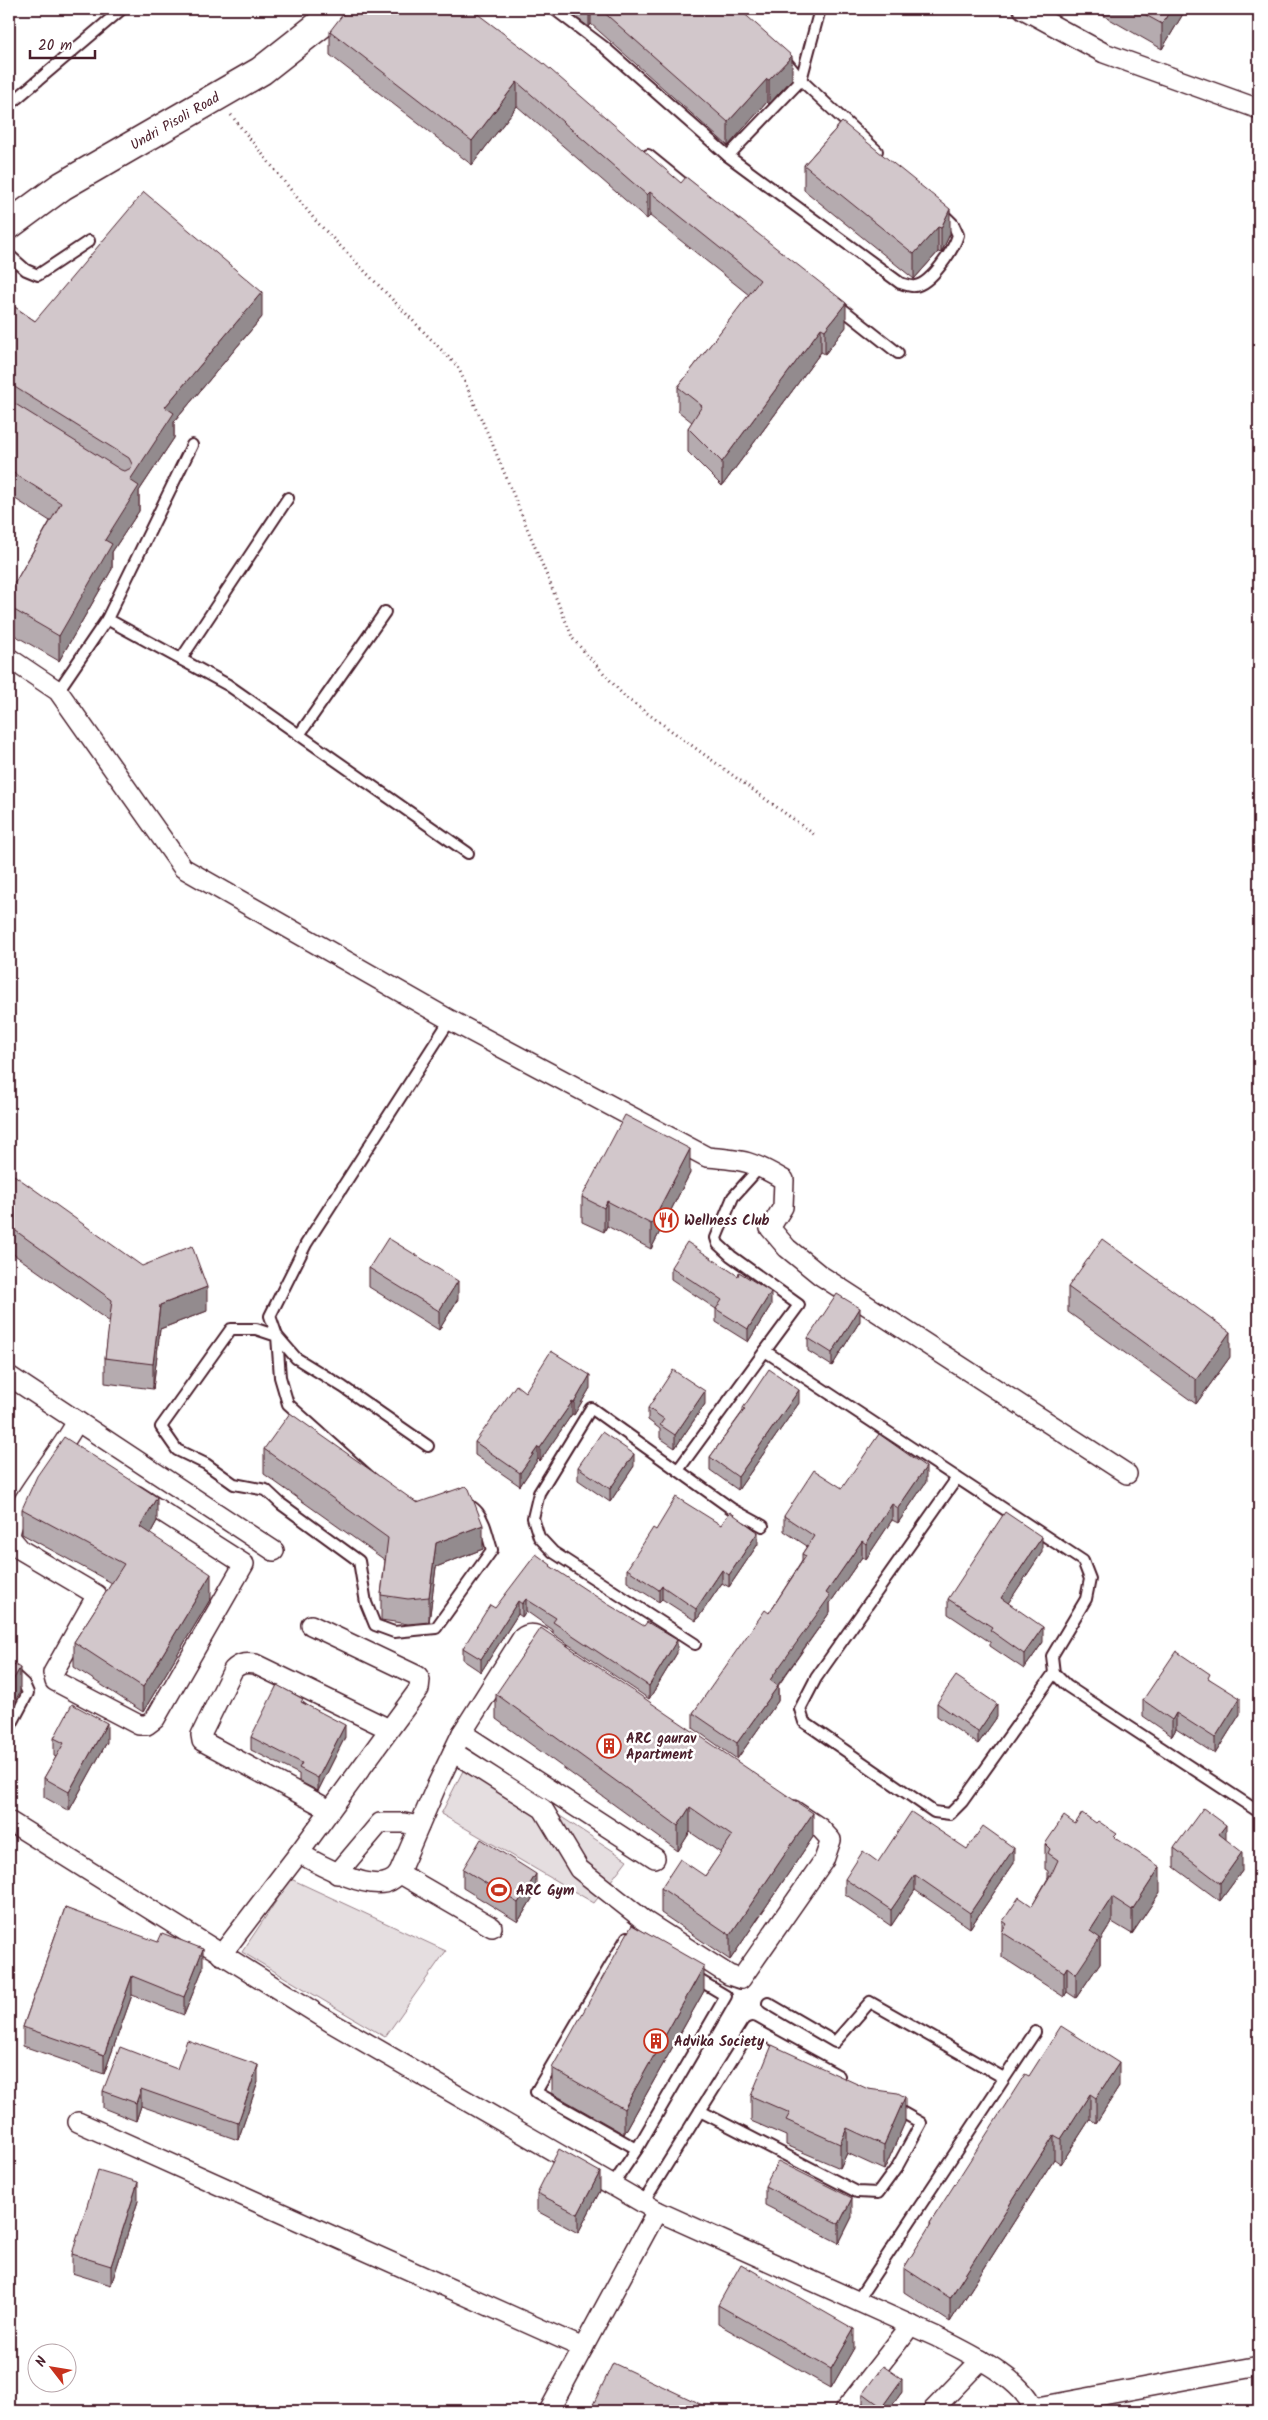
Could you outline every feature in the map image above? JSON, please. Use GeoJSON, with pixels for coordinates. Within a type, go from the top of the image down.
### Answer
{"type":"FeatureCollection","features":[{"type":"Feature","properties":{"kind":"highway","name":"Undri Pisoli Road"},"geometry":{"type":"LineString","coordinates":[[9,225],[62,186],[261,71],[322,23],[335,9]]}},
{"type":"Feature","properties":{"kind":"street"},"geometry":{"type":"LineString","coordinates":[[1023,9],[1104,53],[1258,105]]}},
{"type":"Feature","properties":{"kind":"street"},"geometry":{"type":"LineString","coordinates":[[9,658],[58,691],[183,868],[450,1020],[707,1157],[746,1160],[761,1166],[784,1180],[783,1207],[770,1228],[787,1248],[820,1275],[1126,1474]]}},
{"type":"Feature","properties":{"kind":"street"},"geometry":{"type":"LineString","coordinates":[[9,1376],[274,1551]]}},
{"type":"Feature","properties":{"kind":"street"},"geometry":{"type":"LineString","coordinates":[[77,1421],[62,1447],[22,1504],[11,1526],[10,1537],[21,1550],[96,1595],[53,1673],[55,1681],[139,1726],[146,1725],[155,1719],[244,1564],[120,1484]]}},
{"type":"Feature","properties":{"kind":"street"},"geometry":{"type":"LineString","coordinates":[[62,1447],[78,1458]]}},
{"type":"Feature","properties":{"kind":"street"},"geometry":{"type":"LineString","coordinates":[[222,1954],[299,1853],[419,1689],[420,1680],[418,1676],[311,1625]]}},
{"type":"Feature","properties":{"kind":"street"},"geometry":{"type":"LineString","coordinates":[[299,1853],[338,1874],[382,1883],[391,1881],[399,1873],[462,1733],[522,1638],[527,1634],[540,1637],[573,1659]]}},
{"type":"Feature","properties":{"kind":"street"},"geometry":{"type":"LineString","coordinates":[[330,1810],[202,1741],[201,1735],[233,1670],[238,1665],[246,1663],[255,1664],[389,1729]]}},
{"type":"Feature","properties":{"kind":"street"},"geometry":{"type":"LineString","coordinates":[[462,1733],[655,1858]]}},
{"type":"Feature","properties":{"kind":"street"},"geometry":{"type":"LineString","coordinates":[[453,1752],[543,1809],[579,1869],[638,1915],[729,1975],[741,1978],[824,1860],[831,1840],[820,1828],[778,1800]]}},
{"type":"Feature","properties":{"kind":"street"},"geometry":{"type":"LineString","coordinates":[[9,1821],[332,2023],[612,2186],[650,2207],[911,2325],[981,2360],[1017,2386],[1033,2410],[1259,2366]]}},
{"type":"Feature","properties":{"kind":"street"},"geometry":{"type":"LineString","coordinates":[[338,1874],[380,1823],[404,1823],[419,1826]]}},
{"type":"Feature","properties":{"kind":"street"},"geometry":{"type":"LineString","coordinates":[[399,1873],[492,1927]]}},
{"type":"Feature","properties":{"kind":"street"},"geometry":{"type":"LineString","coordinates":[[78,2122],[583,2348]]}},
{"type":"Feature","properties":{"kind":"street"},"geometry":{"type":"LineString","coordinates":[[549,2411],[583,2348],[650,2207]]}},
{"type":"Feature","properties":{"kind":"street"},"geometry":{"type":"LineString","coordinates":[[844,2411],[911,2325]]}},
{"type":"Feature","properties":{"kind":"street"},"geometry":{"type":"LineString","coordinates":[[932,2411],[981,2360]]}},
{"type":"Feature","properties":{"kind":"lane"},"geometry":{"type":"LineString","coordinates":[[9,105],[122,9]]}},
{"type":"Feature","properties":{"kind":"lane"},"geometry":{"type":"LineString","coordinates":[[554,9],[604,47],[728,156],[900,283],[914,287],[926,282],[955,246],[958,235],[953,224],[932,203]]}},
{"type":"Feature","properties":{"kind":"lane"},"geometry":{"type":"LineString","coordinates":[[728,156],[801,80],[820,9]]}},
{"type":"Feature","properties":{"kind":"lane"},"geometry":{"type":"LineString","coordinates":[[777,51],[801,80],[888,162]]}},
{"type":"Feature","properties":{"kind":"lane"},"geometry":{"type":"LineString","coordinates":[[642,150],[696,193]]}},
{"type":"Feature","properties":{"kind":"lane"},"geometry":{"type":"LineString","coordinates":[[9,255],[26,270],[38,275],[89,241]]}},
{"type":"Feature","properties":{"kind":"lane"},"geometry":{"type":"LineString","coordinates":[[828,298],[898,354]]}},
{"type":"Feature","properties":{"kind":"lane"},"geometry":{"type":"LineString","coordinates":[[58,691],[107,619],[192,445]]}},
{"type":"Feature","properties":{"kind":"lane"},"geometry":{"type":"LineString","coordinates":[[181,659],[288,498]]}},
{"type":"Feature","properties":{"kind":"lane"},"geometry":{"type":"LineString","coordinates":[[299,735],[386,612]]}},
{"type":"Feature","properties":{"kind":"lane"},"geometry":{"type":"LineString","coordinates":[[107,619],[228,685],[468,852]]}},
{"type":"Feature","properties":{"kind":"lane"},"geometry":{"type":"LineString","coordinates":[[428,1446],[343,1387],[296,1358],[277,1336],[256,1329],[231,1329],[161,1427],[177,1450],[206,1464],[234,1484],[266,1490],[281,1504],[359,1561],[366,1603],[374,1625],[394,1632],[436,1628],[492,1550],[482,1516],[466,1501],[450,1498],[437,1506],[416,1510],[407,1507],[392,1497],[288,1404],[280,1376],[277,1336],[270,1316],[306,1244],[450,1020]]}},
{"type":"Feature","properties":{"kind":"lane"},"geometry":{"type":"LineString","coordinates":[[678,1470],[798,1305],[731,1256],[718,1244],[716,1238],[733,1197],[761,1166]]}},
{"type":"Feature","properties":{"kind":"lane"},"geometry":{"type":"LineString","coordinates":[[765,1351],[1083,1561],[1090,1578],[1086,1599],[1052,1656],[1054,1673],[1068,1686],[1259,1812]]}},
{"type":"Feature","properties":{"kind":"lane"},"geometry":{"type":"LineString","coordinates":[[695,1644],[553,1552],[540,1537],[533,1518],[539,1493],[591,1408],[732,1509],[763,1526]]}},
{"type":"Feature","properties":{"kind":"lane"},"geometry":{"type":"LineString","coordinates":[[957,1478],[816,1678],[800,1709],[804,1722],[934,1812],[950,1814],[962,1802],[1054,1673]]}},
{"type":"Feature","properties":{"kind":"lane"},"geometry":{"type":"LineString","coordinates":[[9,1670],[24,1684],[28,1693],[9,1729]]}},
{"type":"Feature","properties":{"kind":"lane"},"geometry":{"type":"LineString","coordinates":[[612,2186],[637,2149],[726,1996],[627,1937],[536,2092],[637,2149]]}},
{"type":"Feature","properties":{"kind":"lane"},"geometry":{"type":"LineString","coordinates":[[768,2003],[835,2042],[870,2002],[1004,2078]]}},
{"type":"Feature","properties":{"kind":"lane"},"geometry":{"type":"LineString","coordinates":[[650,2207],[700,2111],[752,2028],[845,2080]]}},
{"type":"Feature","properties":{"kind":"lane"},"geometry":{"type":"LineString","coordinates":[[857,2301],[1035,2032]]}},
{"type":"Feature","properties":{"kind":"lane"},"geometry":{"type":"LineString","coordinates":[[700,2111],[857,2192],[878,2193],[897,2167],[921,2123],[887,2104]]}},
{"type":"Feature","properties":{"kind":"path"},"geometry":{"type":"LineString","coordinates":[[216,97],[315,220],[458,367],[492,443],[573,639],[625,697],[815,835]]}},
{"type":"Feature","properties":{"kind":"shaded area"},"geometry":{"type":"Polygon","coordinates":[[[470,1757],[627,1860],[594,1903],[441,1814],[470,1757]]]}},
{"type":"Feature","properties":{"kind":"shaded area"},"geometry":{"type":"Polygon","coordinates":[[[291,1879],[446,1951],[385,2037],[242,1952],[291,1879]]]}},
{"type":"Feature","properties":{"kind":"building"},"geometry":{"type":"Polygon","coordinates":[[[347,9],[471,9],[544,64],[681,183],[686,177],[846,303],[825,330],[821,328],[722,462],[688,428],[702,406],[678,387],[760,280],[650,192],[647,195],[517,82],[472,141],[330,31],[347,9]]]}},
{"type":"Feature","properties":{"kind":"building"},"geometry":{"type":"Polygon","coordinates":[[[600,9],[739,9],[792,56],[769,80],[767,79],[728,122],[600,9]]]}},
{"type":"Feature","properties":{"kind":"building"},"geometry":{"type":"Polygon","coordinates":[[[1135,9],[1171,9],[1162,24],[1135,9]]]}},
{"type":"Feature","properties":{"kind":"building"},"geometry":{"type":"Polygon","coordinates":[[[842,122],[950,209],[941,228],[938,227],[914,254],[804,165],[842,122]]]}},
{"type":"Feature","properties":{"kind":"building"},"geometry":{"type":"Polygon","coordinates":[[[144,192],[262,292],[165,407],[174,413],[130,480],[139,486],[105,540],[112,544],[59,636],[9,607],[9,593],[61,503],[9,470],[9,400],[121,470],[125,471],[131,468],[132,464],[129,458],[13,386],[9,386],[9,303],[35,321],[144,192]]]}},
{"type":"Feature","properties":{"kind":"building"},"geometry":{"type":"Polygon","coordinates":[[[625,1115],[690,1149],[651,1224],[607,1201],[604,1208],[582,1197],[625,1115]]]}},
{"type":"Feature","properties":{"kind":"building"},"geometry":{"type":"Polygon","coordinates":[[[14,1175],[142,1266],[192,1246],[207,1287],[160,1305],[153,1364],[105,1358],[112,1300],[9,1226],[9,1182],[14,1175]]]}},
{"type":"Feature","properties":{"kind":"building"},"geometry":{"type":"Polygon","coordinates":[[[388,1238],[458,1281],[439,1311],[369,1268],[388,1238]]]}},
{"type":"Feature","properties":{"kind":"building"},"geometry":{"type":"Polygon","coordinates":[[[1102,1239],[1230,1332],[1196,1380],[1068,1287],[1102,1239]]]}},
{"type":"Feature","properties":{"kind":"building"},"geometry":{"type":"Polygon","coordinates":[[[687,1242],[738,1276],[739,1272],[771,1292],[748,1329],[716,1309],[722,1300],[671,1267],[687,1242]]]}},
{"type":"Feature","properties":{"kind":"building"},"geometry":{"type":"Polygon","coordinates":[[[837,1294],[860,1308],[832,1353],[808,1338],[837,1294]]]}},
{"type":"Feature","properties":{"kind":"building"},"geometry":{"type":"Polygon","coordinates":[[[551,1351],[590,1375],[574,1403],[572,1402],[520,1473],[475,1442],[516,1385],[525,1392],[551,1351]]]}},
{"type":"Feature","properties":{"kind":"building"},"geometry":{"type":"Polygon","coordinates":[[[769,1369],[799,1390],[738,1477],[710,1457],[745,1409],[743,1408],[769,1369]]]}},
{"type":"Feature","properties":{"kind":"building"},"geometry":{"type":"Polygon","coordinates":[[[673,1370],[705,1391],[675,1435],[660,1425],[664,1419],[648,1408],[673,1370]]]}},
{"type":"Feature","properties":{"kind":"building"},"geometry":{"type":"Polygon","coordinates":[[[290,1413],[417,1503],[466,1486],[469,1489],[483,1525],[436,1543],[429,1597],[408,1599],[381,1595],[388,1538],[264,1449],[290,1413]]]}},
{"type":"Feature","properties":{"kind":"building"},"geometry":{"type":"Polygon","coordinates":[[[602,1432],[634,1454],[610,1489],[578,1467],[602,1432]]]}},
{"type":"Feature","properties":{"kind":"building"},"geometry":{"type":"Polygon","coordinates":[[[879,1434],[926,1467],[898,1508],[892,1504],[866,1544],[862,1541],[826,1593],[830,1596],[770,1680],[778,1686],[737,1743],[693,1713],[765,1610],[769,1613],[806,1556],[802,1554],[814,1536],[784,1516],[814,1470],[842,1488],[879,1434]]]}},
{"type":"Feature","properties":{"kind":"building"},"geometry":{"type":"Polygon","coordinates":[[[64,1437],[157,1497],[140,1527],[211,1574],[143,1687],[74,1642],[124,1564],[22,1509],[37,1476],[64,1437]]]}},
{"type":"Feature","properties":{"kind":"building"},"geometry":{"type":"Polygon","coordinates":[[[676,1497],[721,1525],[730,1512],[758,1532],[729,1575],[722,1570],[696,1609],[662,1586],[659,1590],[627,1569],[653,1528],[656,1530],[676,1497]]]}},
{"type":"Feature","properties":{"kind":"building"},"geometry":{"type":"Polygon","coordinates":[[[1005,1512],[1042,1537],[1001,1598],[1043,1627],[1024,1654],[990,1630],[992,1627],[948,1599],[1005,1512]]]}},
{"type":"Feature","properties":{"kind":"building"},"geometry":{"type":"Polygon","coordinates":[[[536,1554],[550,1566],[606,1603],[644,1626],[647,1622],[677,1640],[649,1686],[553,1622],[556,1618],[526,1599],[522,1604],[518,1601],[481,1659],[463,1648],[490,1605],[495,1608],[536,1554]]]}},
{"type":"Feature","properties":{"kind":"building"},"geometry":{"type":"Polygon","coordinates":[[[541,1628],[813,1813],[730,1935],[661,1888],[680,1859],[705,1876],[732,1836],[690,1807],[678,1826],[496,1694],[541,1628]]]}},
{"type":"Feature","properties":{"kind":"building"},"geometry":{"type":"Polygon","coordinates":[[[1176,1651],[1210,1674],[1208,1678],[1240,1698],[1215,1738],[1176,1713],[1172,1720],[1143,1700],[1176,1651]]]}},
{"type":"Feature","properties":{"kind":"building"},"geometry":{"type":"Polygon","coordinates":[[[9,1661],[20,1668],[9,1687],[9,1661]]]}},
{"type":"Feature","properties":{"kind":"building"},"geometry":{"type":"Polygon","coordinates":[[[956,1676],[997,1704],[978,1732],[937,1703],[956,1676]]]}},
{"type":"Feature","properties":{"kind":"building"},"geometry":{"type":"Polygon","coordinates":[[[277,1685],[303,1699],[301,1702],[345,1725],[318,1778],[299,1768],[302,1763],[251,1737],[277,1685]]]}},
{"type":"Feature","properties":{"kind":"building"},"geometry":{"type":"Polygon","coordinates":[[[72,1704],[107,1723],[69,1792],[44,1778],[64,1743],[54,1738],[72,1704]]]}},
{"type":"Feature","properties":{"kind":"building"},"geometry":{"type":"Polygon","coordinates":[[[1203,1808],[1226,1825],[1219,1834],[1242,1852],[1220,1883],[1174,1848],[1203,1808]]]}},
{"type":"Feature","properties":{"kind":"building"},"geometry":{"type":"Polygon","coordinates":[[[911,1812],[967,1849],[983,1826],[1014,1848],[970,1913],[915,1875],[891,1910],[845,1879],[863,1851],[878,1862],[911,1812]]]}},
{"type":"Feature","properties":{"kind":"building"},"geometry":{"type":"Polygon","coordinates":[[[1082,1813],[1117,1834],[1114,1837],[1160,1867],[1132,1910],[1112,1897],[1090,1931],[1100,1938],[1076,1974],[1067,1967],[1064,1972],[1002,1932],[1007,1924],[1003,1921],[1019,1897],[1032,1906],[1053,1871],[1058,1860],[1048,1853],[1050,1849],[1045,1844],[1064,1816],[1075,1824],[1082,1813]]]}},
{"type":"Feature","properties":{"kind":"building"},"geometry":{"type":"Polygon","coordinates":[[[481,1839],[536,1874],[518,1903],[463,1869],[481,1839]]]}},
{"type":"Feature","properties":{"kind":"building"},"geometry":{"type":"Polygon","coordinates":[[[65,1908],[158,1942],[162,1933],[203,1949],[184,1997],[132,1976],[104,2055],[23,2027],[65,1908]]]}},
{"type":"Feature","properties":{"kind":"building","name":"Advika Society"},"geometry":{"type":"Polygon","coordinates":[[[632,1925],[704,1966],[624,2109],[552,2068],[632,1925]]]}},
{"type":"Feature","properties":{"kind":"building"},"geometry":{"type":"Polygon","coordinates":[[[1061,2026],[1119,2063],[1096,2098],[1090,2094],[1061,2139],[1054,2135],[950,2298],[904,2268],[930,2223],[1025,2074],[1029,2076],[1061,2026]]]}},
{"type":"Feature","properties":{"kind":"building"},"geometry":{"type":"Polygon","coordinates":[[[187,2040],[258,2065],[238,2123],[141,2089],[136,2103],[103,2091],[120,2047],[177,2069],[187,2040]]]}},
{"type":"Feature","properties":{"kind":"building"},"geometry":{"type":"Polygon","coordinates":[[[772,2045],[868,2089],[898,2093],[905,2097],[884,2145],[847,2128],[840,2144],[786,2120],[790,2113],[751,2096],[772,2045]]]}},
{"type":"Feature","properties":{"kind":"building"},"geometry":{"type":"Polygon","coordinates":[[[559,2149],[600,2172],[578,2214],[537,2193],[559,2149]]]}},
{"type":"Feature","properties":{"kind":"building"},"geometry":{"type":"Polygon","coordinates":[[[778,2161],[852,2198],[839,2224],[765,2186],[778,2161]]]}},
{"type":"Feature","properties":{"kind":"building"},"geometry":{"type":"Polygon","coordinates":[[[98,2170],[138,2182],[111,2266],[72,2254],[98,2170]]]}},
{"type":"Feature","properties":{"kind":"building"},"geometry":{"type":"Polygon","coordinates":[[[741,2264],[854,2329],[831,2369],[718,2305],[741,2264]]]}},
{"type":"Feature","properties":{"kind":"building"},"geometry":{"type":"Polygon","coordinates":[[[613,2363],[715,2411],[590,2411],[613,2363]]]}},
{"type":"Feature","properties":{"kind":"building"},"geometry":{"type":"Polygon","coordinates":[[[883,2366],[902,2379],[882,2407],[863,2393],[883,2366]]]}},
{"type":"Feature","properties":{"kind":"place","name":"Wellness Club"},"geometry":{"type":"Point","coordinates":[666,1220]}},
{"type":"Feature","properties":{"kind":"place","name":"ARC gaurav Apartment"},"geometry":{"type":"Point","coordinates":[609,1746]}},
{"type":"Feature","properties":{"kind":"place","name":"ARC Gym"},"geometry":{"type":"Point","coordinates":[499,1890]}},
{"type":"Feature","properties":{"kind":"place","name":"Advika Society"},"geometry":{"type":"Point","coordinates":[656,2041]}}]}
